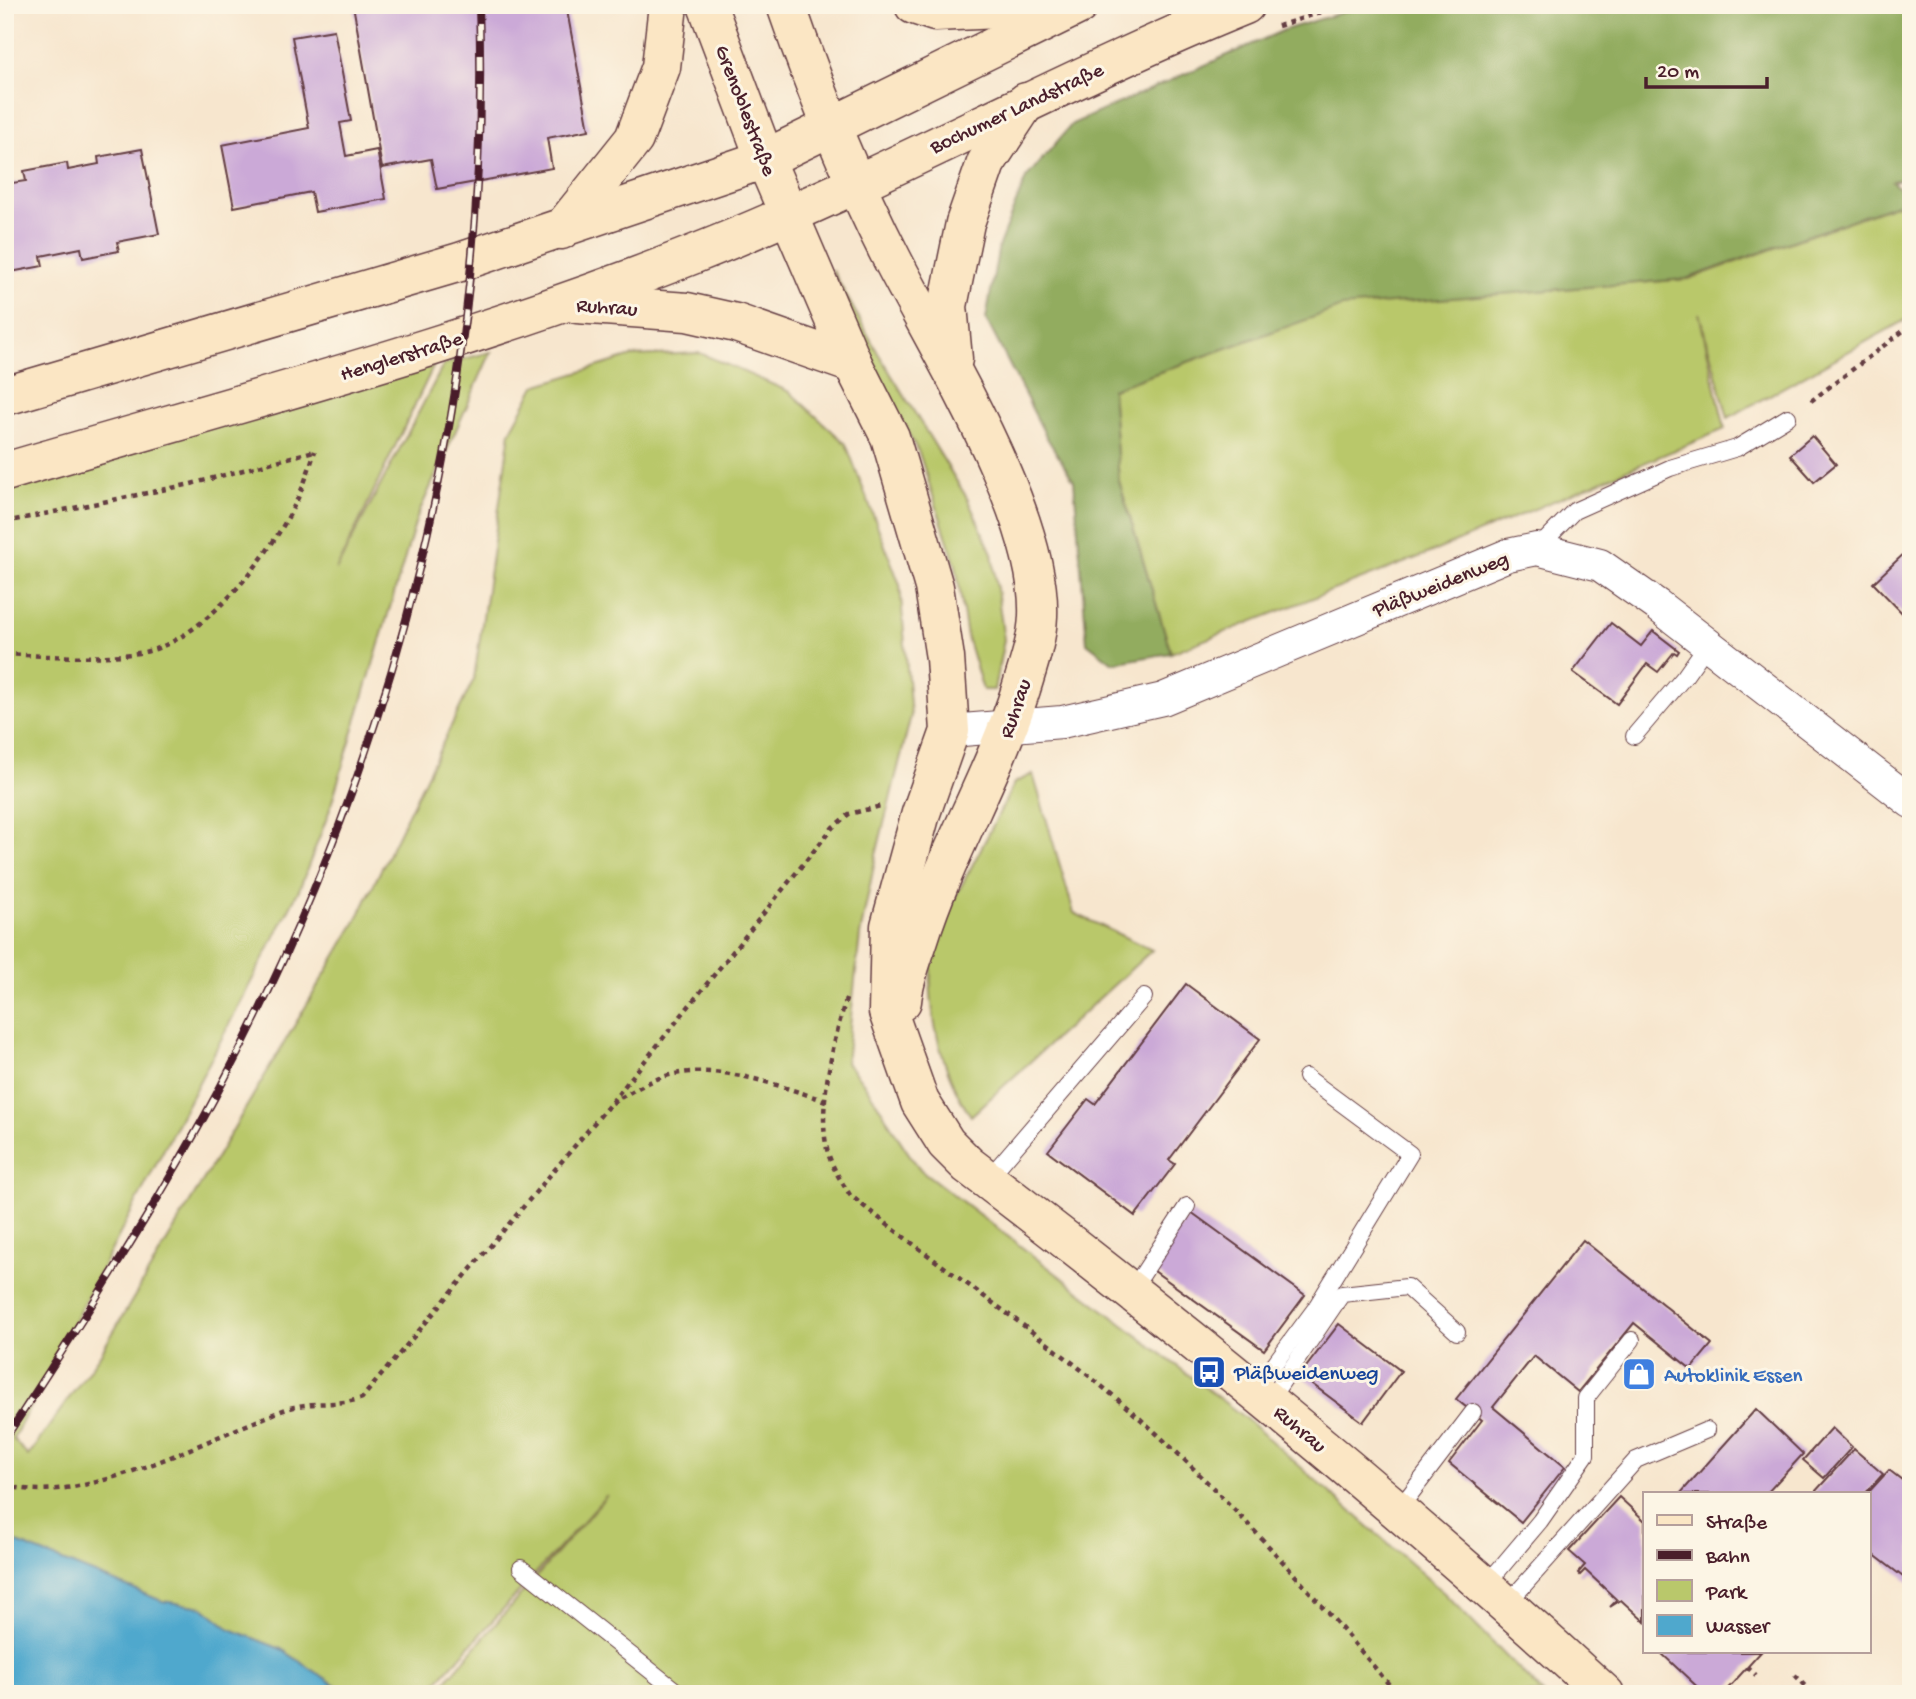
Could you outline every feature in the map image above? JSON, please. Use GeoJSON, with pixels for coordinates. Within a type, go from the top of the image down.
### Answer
{"type":"FeatureCollection","features":[{"type":"Feature","properties":{"kind":"main road"},"geometry":{"type":"LineString","coordinates":[[561,230],[634,139],[661,67],[668,5]]}},
{"type":"Feature","properties":{"kind":"main road","name":"Grenoblestraße"},"geometry":{"type":"LineString","coordinates":[[707,5],[789,215]]}},
{"type":"Feature","properties":{"kind":"main road"},"geometry":{"type":"LineString","coordinates":[[786,5],[831,128],[855,182]]}},
{"type":"Feature","properties":{"kind":"main road"},"geometry":{"type":"LineString","coordinates":[[914,5],[935,12],[1078,5]]}},
{"type":"Feature","properties":{"kind":"main road"},"geometry":{"type":"LineString","coordinates":[[5,396],[561,230],[765,159],[1078,5]]}},
{"type":"Feature","properties":{"kind":"main road","name":"Bochumer Landstraße"},"geometry":{"type":"LineString","coordinates":[[789,215],[1168,36],[1258,18]]}},
{"type":"Feature","properties":{"kind":"main road","name":"Ruhrau"},"geometry":{"type":"LineString","coordinates":[[955,375],[948,306],[965,223],[986,163],[1026,102]]}},
{"type":"Feature","properties":{"kind":"main road","name":"Ruhrau"},"geometry":{"type":"LineString","coordinates":[[855,182],[892,259],[955,375],[1011,497],[1032,562],[1038,615],[1032,654],[1009,729],[933,896],[903,988],[897,1038]]}},
{"type":"Feature","properties":{"kind":"main road","name":"Ruhrau"},"geometry":{"type":"LineString","coordinates":[[789,215],[853,364],[890,437],[934,587],[945,658],[950,731],[921,813],[890,926],[888,1012],[907,1072],[933,1123],[946,1143],[987,1180],[1262,1396],[1497,1595],[1605,1694]]}},
{"type":"Feature","properties":{"kind":"main road","name":"Henglerstraße"},"geometry":{"type":"LineString","coordinates":[[5,472],[499,326],[689,257],[789,215]]}},
{"type":"Feature","properties":{"kind":"main road","name":"Ruhrau"},"geometry":{"type":"LineString","coordinates":[[562,303],[687,312],[736,323],[853,364]]}},
{"type":"Feature","properties":{"kind":"street","name":"Pläßweidenweg"},"geometry":{"type":"LineString","coordinates":[[950,731],[1009,729],[1074,720],[1163,699],[1496,560],[1537,549],[1600,565],[1657,605],[1911,802]]}},
{"type":"Feature","properties":{"kind":"lane"},"geometry":{"type":"LineString","coordinates":[[1537,549],[1574,511],[1670,468],[1737,448],[1788,418]]}},
{"type":"Feature","properties":{"kind":"lane"},"geometry":{"type":"LineString","coordinates":[[1634,736],[1685,677],[1707,645]]}},
{"type":"Feature","properties":{"kind":"lane"},"geometry":{"type":"LineString","coordinates":[[987,1180],[1144,997]]}},
{"type":"Feature","properties":{"kind":"lane"},"geometry":{"type":"LineString","coordinates":[[1262,1396],[1410,1154],[1307,1077]]}},
{"type":"Feature","properties":{"kind":"lane"},"geometry":{"type":"LineString","coordinates":[[1131,1292],[1187,1206]]}},
{"type":"Feature","properties":{"kind":"lane"},"geometry":{"type":"LineString","coordinates":[[1262,1396],[1342,1294],[1408,1287],[1457,1332]]}},
{"type":"Feature","properties":{"kind":"lane"},"geometry":{"type":"LineString","coordinates":[[1497,1595],[1540,1521],[1586,1455],[1586,1398],[1632,1339]]}},
{"type":"Feature","properties":{"kind":"lane"},"geometry":{"type":"LineString","coordinates":[[1399,1510],[1472,1412]]}},
{"type":"Feature","properties":{"kind":"lane"},"geometry":{"type":"LineString","coordinates":[[1497,1595],[1636,1460],[1707,1430]]}},
{"type":"Feature","properties":{"kind":"lane"},"geometry":{"type":"LineString","coordinates":[[522,1568],[680,1694]]}},
{"type":"Feature","properties":{"kind":"path"},"geometry":{"type":"LineString","coordinates":[[1258,18],[1344,5]]}},
{"type":"Feature","properties":{"kind":"path"},"geometry":{"type":"LineString","coordinates":[[1788,418],[1911,325]]}},
{"type":"Feature","properties":{"kind":"path"},"geometry":{"type":"LineString","coordinates":[[5,522],[179,487],[315,451],[294,506],[264,555],[211,615],[181,638],[147,651],[109,656],[5,654]]}},
{"type":"Feature","properties":{"kind":"path"},"geometry":{"type":"LineString","coordinates":[[5,1485],[33,1492],[66,1490],[103,1481],[294,1407],[345,1405],[362,1398],[611,1103],[833,827],[849,814],[884,806]]}},
{"type":"Feature","properties":{"kind":"path"},"geometry":{"type":"LineString","coordinates":[[611,1103],[666,1076],[696,1073],[728,1075],[779,1086],[825,1101],[827,1149],[835,1172],[850,1195],[1154,1431],[1234,1508],[1302,1581],[1396,1694]]}},
{"type":"Feature","properties":{"kind":"path"},"geometry":{"type":"LineString","coordinates":[[1747,1667],[1756,1675]]}},
{"type":"Feature","properties":{"kind":"path"},"geometry":{"type":"LineString","coordinates":[[1796,1675],[1814,1694]]}},
{"type":"Feature","properties":{"kind":"green space"},"geometry":{"type":"Polygon","coordinates":[[[1367,5],[1911,5],[1911,178],[1892,181],[1911,199],[1686,279],[1342,307],[1112,389],[1119,481],[1171,653],[1113,663],[1087,643],[1074,481],[1047,438],[986,319],[999,245],[1026,178],[1072,124],[1284,30],[1367,5]]]}},
{"type":"Feature","properties":{"kind":"green space"},"geometry":{"type":"Polygon","coordinates":[[[1911,199],[1911,317],[1728,418],[1699,313],[1725,429],[1437,550],[1171,653],[1119,481],[1112,389],[1344,306],[1689,279],[1911,199]]]}},
{"type":"Feature","properties":{"kind":"green space"},"geometry":{"type":"Polygon","coordinates":[[[832,270],[878,353],[967,498],[992,553],[1004,640],[994,690],[983,690],[967,637],[956,566],[919,453],[868,361],[832,270]]]}},
{"type":"Feature","properties":{"kind":"green space"},"geometry":{"type":"Polygon","coordinates":[[[491,352],[417,517],[328,815],[299,890],[13,1439],[28,1456],[101,1353],[355,923],[474,679],[510,432],[535,386],[632,356],[700,353],[790,392],[846,444],[900,585],[911,716],[876,855],[860,935],[846,1063],[867,1088],[921,1170],[1245,1418],[1444,1593],[1543,1694],[444,1694],[440,1688],[607,1495],[434,1685],[439,1694],[349,1694],[281,1649],[230,1629],[203,1607],[162,1601],[5,1538],[5,480],[434,365],[336,570],[444,364],[491,352]]]}},
{"type":"Feature","properties":{"kind":"green space"},"geometry":{"type":"Polygon","coordinates":[[[1033,774],[1074,913],[1152,950],[971,1116],[949,1075],[935,1024],[931,998],[934,948],[945,914],[1014,783],[1033,774]]]}},
{"type":"Feature","properties":{"kind":"water"},"geometry":{"type":"Polygon","coordinates":[[[5,1538],[162,1601],[203,1607],[230,1629],[281,1649],[349,1694],[5,1694],[5,1538]]]}},
{"type":"Feature","properties":{"kind":"building"},"geometry":{"type":"Polygon","coordinates":[[[353,5],[566,5],[589,130],[547,138],[552,168],[437,189],[431,159],[382,168],[353,5]]]}},
{"type":"Feature","properties":{"kind":"building"},"geometry":{"type":"Polygon","coordinates":[[[334,30],[351,121],[340,123],[346,156],[377,150],[386,199],[315,212],[311,192],[234,207],[222,145],[309,128],[292,37],[334,30]]]}},
{"type":"Feature","properties":{"kind":"building"},"geometry":{"type":"Polygon","coordinates":[[[142,149],[159,234],[117,242],[119,251],[83,258],[81,248],[41,256],[43,266],[5,273],[5,184],[26,181],[24,171],[67,163],[68,170],[99,164],[98,157],[142,149]]]}},
{"type":"Feature","properties":{"kind":"building"},"geometry":{"type":"Polygon","coordinates":[[[1812,436],[1836,464],[1814,482],[1790,455],[1812,436]]]}},
{"type":"Feature","properties":{"kind":"building"},"geometry":{"type":"Polygon","coordinates":[[[1911,547],[1911,618],[1909,620],[1873,583],[1911,547]]]}},
{"type":"Feature","properties":{"kind":"building"},"geometry":{"type":"Polygon","coordinates":[[[1611,623],[1641,646],[1653,631],[1679,651],[1677,654],[1674,652],[1658,672],[1647,664],[1617,704],[1573,672],[1611,623]]]}},
{"type":"Feature","properties":{"kind":"building"},"geometry":{"type":"Polygon","coordinates":[[[1186,984],[1260,1039],[1169,1160],[1175,1164],[1135,1216],[1048,1151],[1088,1099],[1095,1104],[1186,984]]]}},
{"type":"Feature","properties":{"kind":"building"},"geometry":{"type":"Polygon","coordinates":[[[1191,1212],[1305,1295],[1264,1350],[1150,1268],[1191,1212]]]}},
{"type":"Feature","properties":{"kind":"building"},"geometry":{"type":"Polygon","coordinates":[[[1583,1240],[1712,1344],[1691,1369],[1634,1323],[1578,1392],[1534,1356],[1493,1407],[1565,1467],[1521,1522],[1449,1463],[1482,1420],[1456,1399],[1583,1240]]]}},
{"type":"Feature","properties":{"kind":"building"},"geometry":{"type":"Polygon","coordinates":[[[1339,1324],[1401,1371],[1363,1422],[1300,1375],[1339,1324]]]}},
{"type":"Feature","properties":{"kind":"building"},"geometry":{"type":"Polygon","coordinates":[[[1756,1409],[1803,1454],[1768,1492],[1682,1492],[1756,1409]]]}},
{"type":"Feature","properties":{"kind":"building"},"geometry":{"type":"Polygon","coordinates":[[[1832,1428],[1852,1447],[1824,1478],[1803,1460],[1832,1428]]]}},
{"type":"Feature","properties":{"kind":"building"},"geometry":{"type":"Polygon","coordinates":[[[1854,1449],[1883,1474],[1867,1492],[1815,1492],[1854,1449]]]}},
{"type":"Feature","properties":{"kind":"building"},"geometry":{"type":"Polygon","coordinates":[[[1889,1470],[1911,1487],[1911,1583],[1870,1552],[1869,1492],[1889,1470]]]}},
{"type":"Feature","properties":{"kind":"building"},"geometry":{"type":"Polygon","coordinates":[[[1619,1497],[1643,1519],[1643,1620],[1621,1600],[1610,1607],[1617,1600],[1585,1570],[1580,1575],[1578,1573],[1585,1565],[1569,1551],[1619,1497]]]}},
{"type":"Feature","properties":{"kind":"building"},"geometry":{"type":"Polygon","coordinates":[[[1662,1654],[1759,1654],[1723,1694],[1705,1694],[1662,1654]]]}},
{"type":"Feature","properties":{"kind":"railway"},"geometry":{"type":"LineString","coordinates":[[5,1439],[140,1227],[215,1097],[279,970],[334,839],[381,705],[419,568],[449,429],[469,289],[479,147],[479,5]]}},
{"type":"Feature","properties":{"kind":"place","name":"Pläßweidenweg"},"geometry":{"type":"Point","coordinates":[1209,1372]}},
{"type":"Feature","properties":{"kind":"place","name":"Autoklinik Essen"},"geometry":{"type":"Point","coordinates":[1639,1374]}}]}
